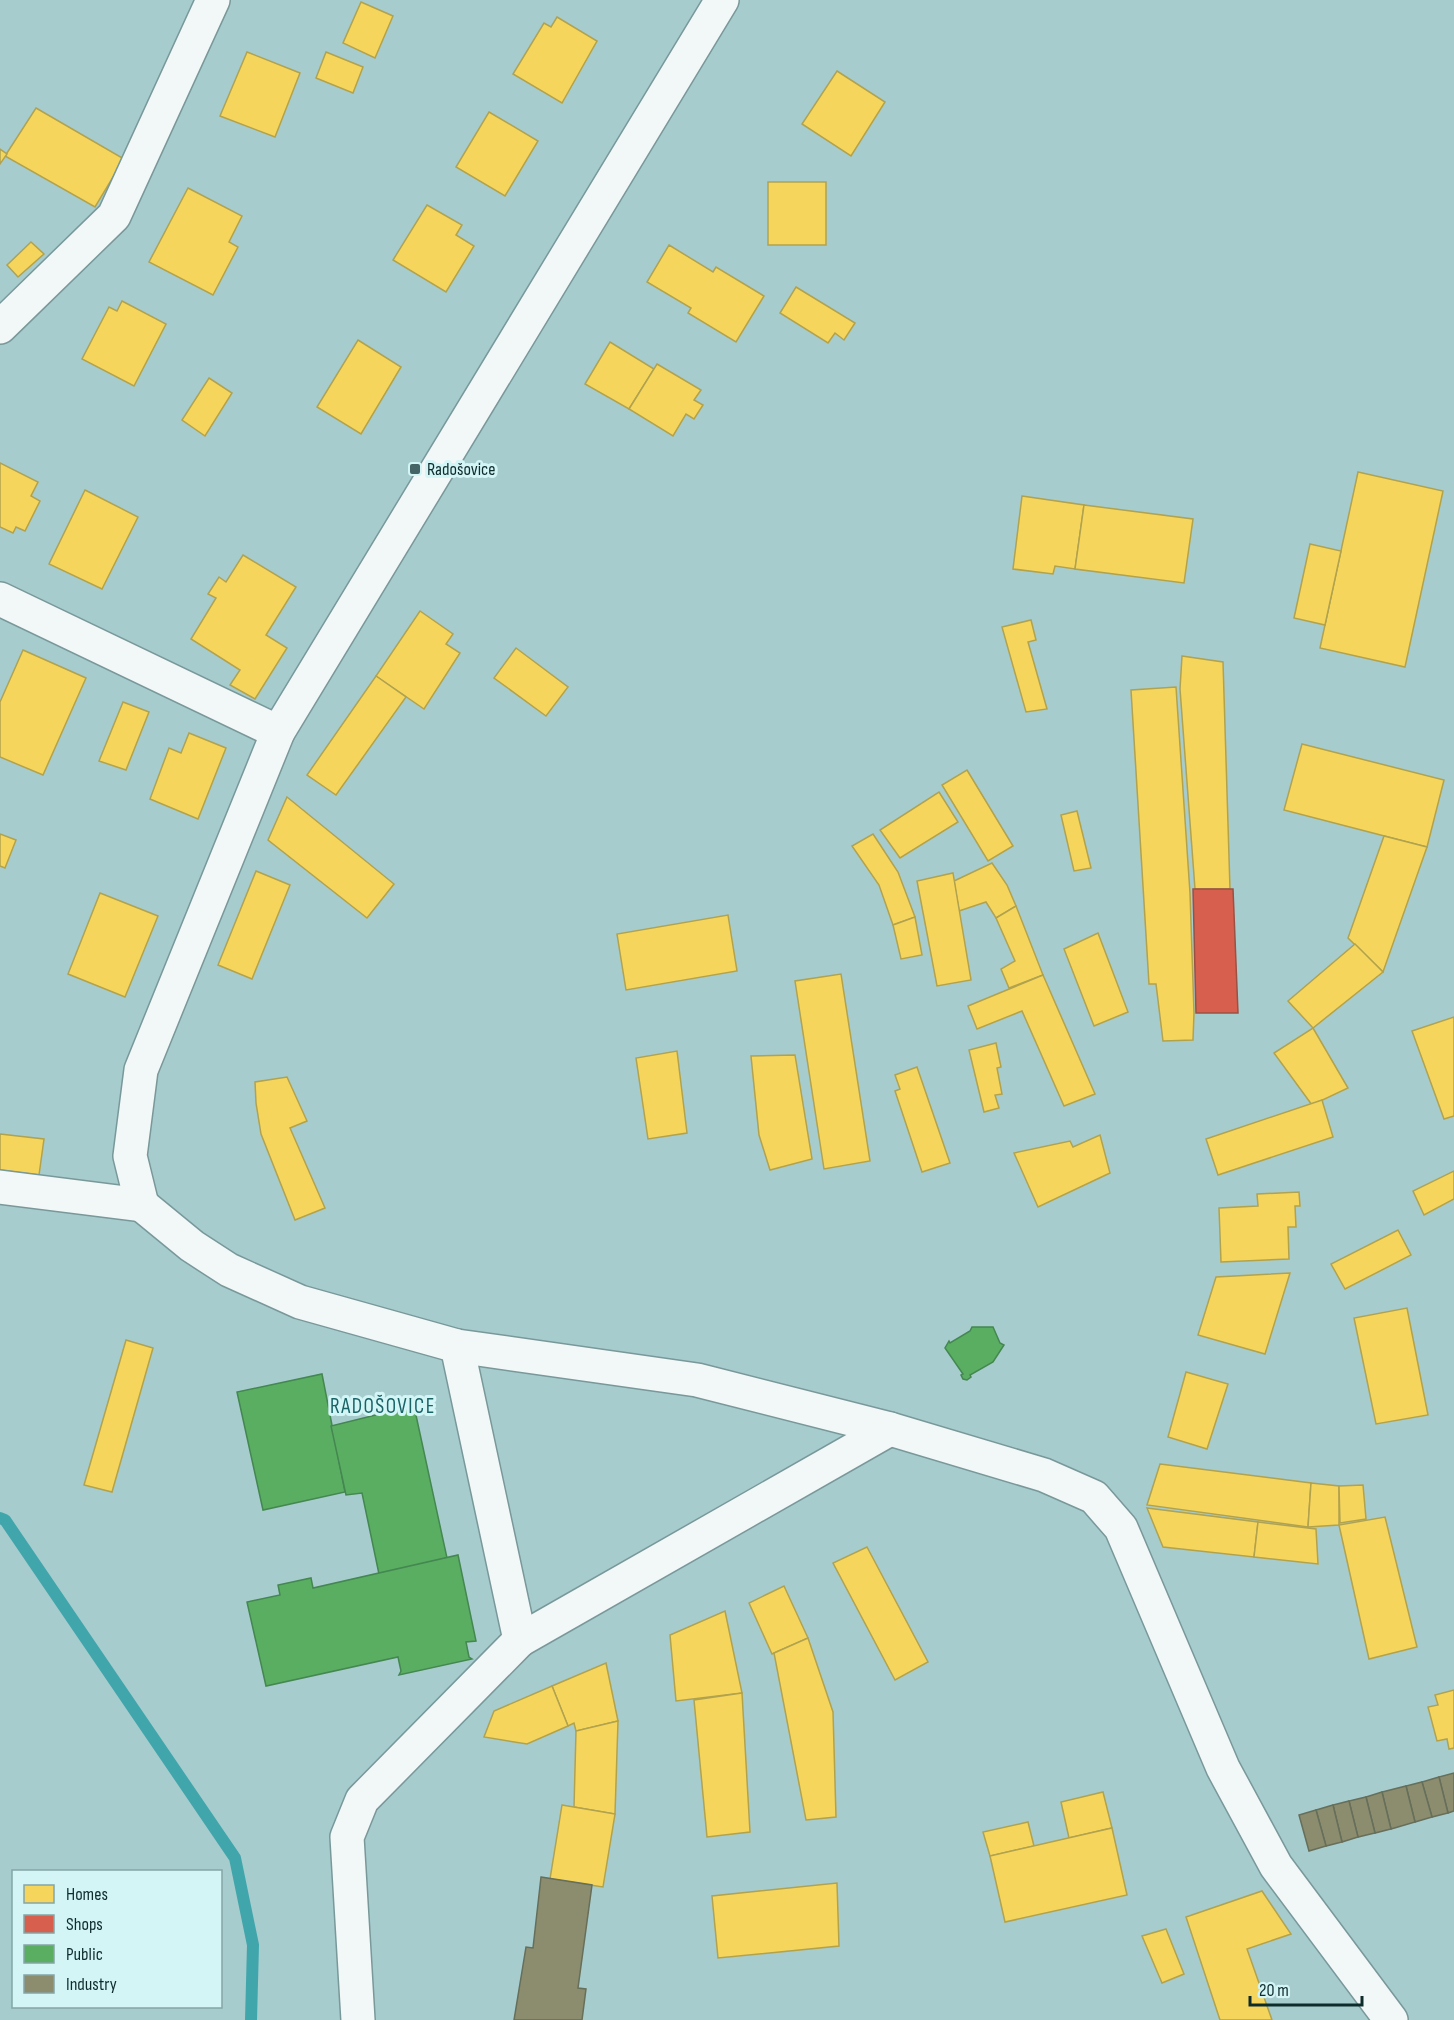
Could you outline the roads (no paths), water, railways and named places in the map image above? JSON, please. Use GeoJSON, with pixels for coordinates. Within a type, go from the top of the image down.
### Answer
{"type":"FeatureCollection","features":[{"type":"Feature","properties":{"kind":"street"},"geometry":{"type":"LineString","coordinates":[[0,327],[114,216],[213,0]]}},
{"type":"Feature","properties":{"kind":"street"},"geometry":{"type":"LineString","coordinates":[[142,1205],[130,1156],[141,1070],[278,732],[722,0]]}},
{"type":"Feature","properties":{"kind":"street"},"geometry":{"type":"LineString","coordinates":[[0,599],[278,732]]}},
{"type":"Feature","properties":{"kind":"street"},"geometry":{"type":"LineString","coordinates":[[0,1186],[142,1205],[192,1246],[229,1270],[300,1302],[457,1346],[697,1380],[890,1429],[1044,1475],[1094,1497],[1121,1528],[1223,1768],[1276,1866],[1391,2020]]}},
{"type":"Feature","properties":{"kind":"street"},"geometry":{"type":"LineString","coordinates":[[457,1346],[520,1640]]}},
{"type":"Feature","properties":{"kind":"street"},"geometry":{"type":"LineString","coordinates":[[358,2020],[347,1837],[362,1800],[520,1640],[890,1429]]}},
{"type":"Feature","properties":{"kind":"waterway"},"geometry":{"type":"LineString","coordinates":[[0,1518],[5,1520],[235,1858],[253,1945],[251,2020]]}},
{"type":"Feature","properties":{"kind":"place","name":"Radošovice"},"geometry":{"type":"Point","coordinates":[415,469]}},
{"type":"Feature","properties":{"kind":"district","name":"RADOŠOVICE"},"geometry":{"type":"Point","coordinates":[383,1406]}}]}
